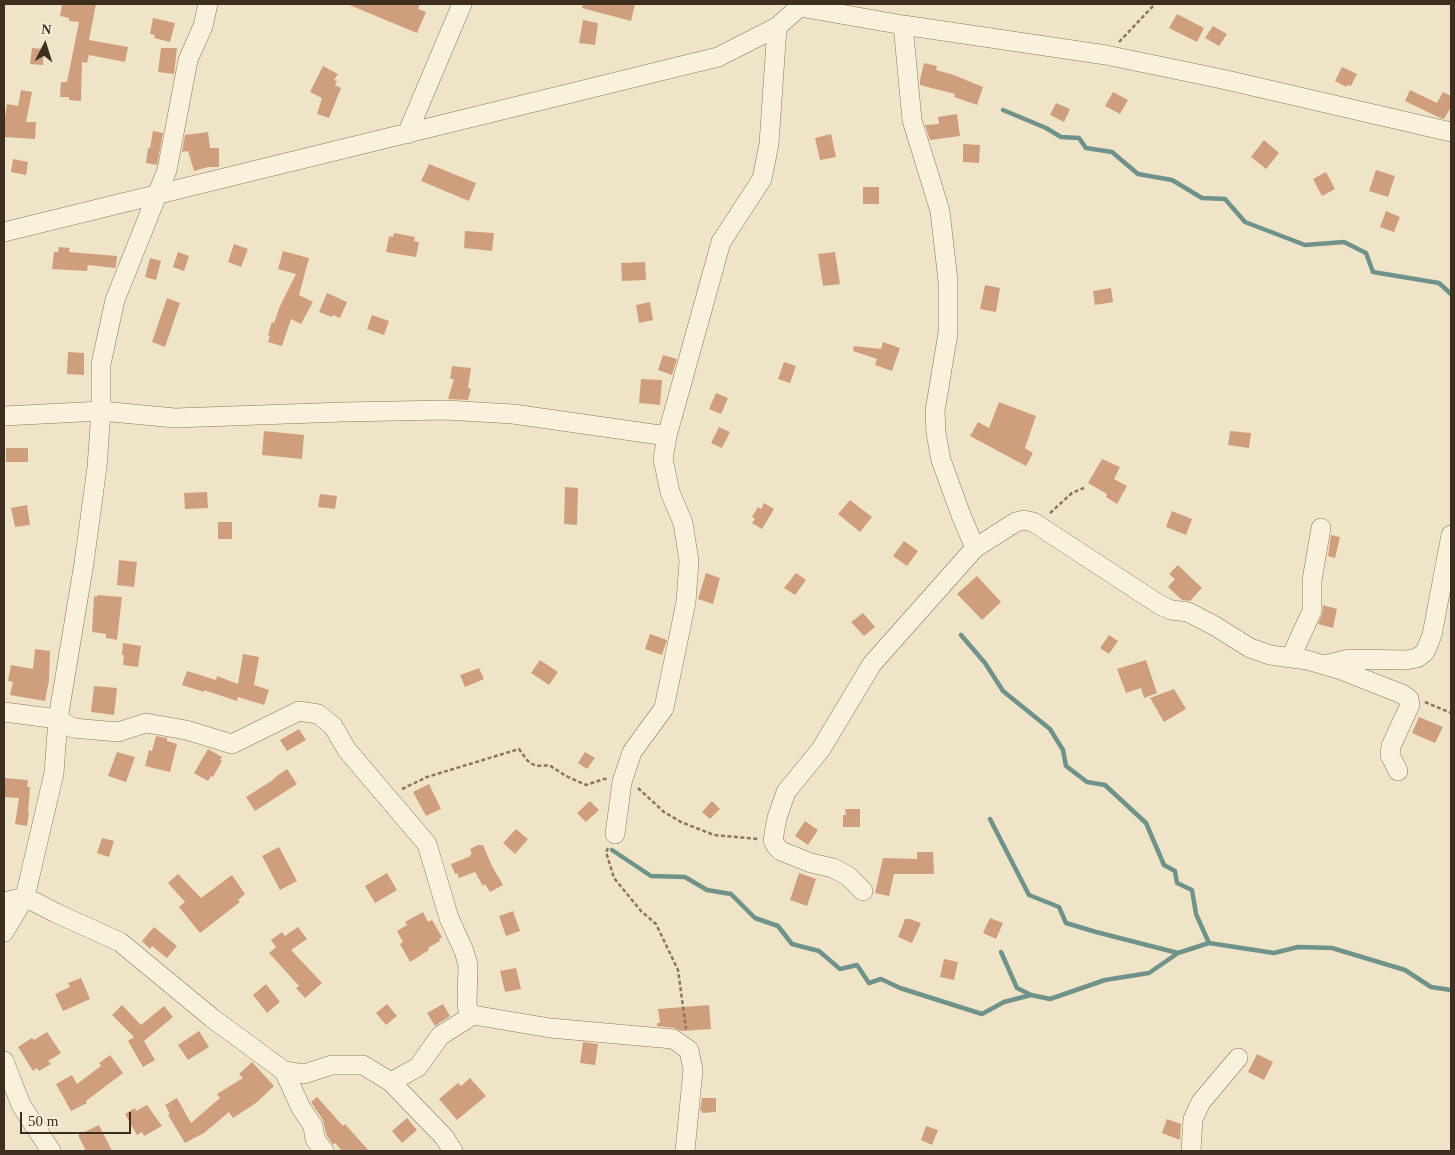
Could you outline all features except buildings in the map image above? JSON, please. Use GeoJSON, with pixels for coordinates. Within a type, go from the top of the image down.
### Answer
{"type":"FeatureCollection","features":[{"type":"Feature","properties":{"kind":"street"},"geometry":{"type":"LineString","coordinates":[[4,932],[25,896],[54,773],[58,719],[84,563],[97,467],[101,411],[101,364],[115,300],[167,170],[188,60],[203,26],[208,4]]}},
{"type":"Feature","properties":{"kind":"street"},"geometry":{"type":"LineString","coordinates":[[407,134],[462,4]]}},
{"type":"Feature","properties":{"kind":"street"},"geometry":{"type":"LineString","coordinates":[[4,232],[718,57],[777,27],[802,5],[903,25],[1106,55],[1222,79],[1451,132]]}},
{"type":"Feature","properties":{"kind":"street"},"geometry":{"type":"LineString","coordinates":[[903,25],[912,120],[940,212],[948,282],[948,333],[935,411],[936,433],[941,460],[975,548]]}},
{"type":"Feature","properties":{"kind":"street"},"geometry":{"type":"LineString","coordinates":[[615,834],[622,782],[632,752],[664,708],[686,602],[689,561],[683,522],[670,492],[663,459],[721,242],[762,179],[769,144],[777,27]]}},
{"type":"Feature","properties":{"kind":"street"},"geometry":{"type":"LineString","coordinates":[[4,416],[101,411],[175,418],[445,410],[513,414],[668,436]]}},
{"type":"Feature","properties":{"kind":"street"},"geometry":{"type":"LineString","coordinates":[[864,892],[848,876],[832,868],[811,863],[781,851],[776,846],[773,840],[786,792],[821,749],[872,664],[975,548],[1016,522],[1024,520],[1033,522],[1160,605],[1171,610],[1188,612],[1250,648],[1270,655],[1291,657],[1341,670],[1402,694],[1409,699],[1410,705],[1391,746],[1390,755],[1398,771]]}},
{"type":"Feature","properties":{"kind":"street"},"geometry":{"type":"LineString","coordinates":[[1291,657],[1312,611],[1312,580],[1321,528]]}},
{"type":"Feature","properties":{"kind":"street"},"geometry":{"type":"LineString","coordinates":[[1324,665],[1349,659],[1406,660],[1418,658],[1425,652],[1432,635],[1451,535]]}},
{"type":"Feature","properties":{"kind":"street"},"geometry":{"type":"LineString","coordinates":[[4,712],[58,719],[73,728],[118,732],[146,723],[186,730],[232,744],[298,711],[318,714],[333,726],[347,750],[427,844],[449,918],[464,951],[468,965],[468,1010],[473,1015],[550,1028],[673,1039],[689,1050],[693,1070],[685,1151]]}},
{"type":"Feature","properties":{"kind":"street"},"geometry":{"type":"LineString","coordinates":[[4,902],[25,896],[56,913],[120,942],[212,1018],[284,1071],[304,1074],[332,1065],[363,1065],[390,1082],[444,1138],[454,1151]]}},
{"type":"Feature","properties":{"kind":"street"},"geometry":{"type":"LineString","coordinates":[[390,1082],[418,1067],[440,1036],[473,1015]]}},
{"type":"Feature","properties":{"kind":"street"},"geometry":{"type":"LineString","coordinates":[[1191,1151],[1193,1120],[1201,1102],[1238,1058]]}},
{"type":"Feature","properties":{"kind":"street"},"geometry":{"type":"LineString","coordinates":[[4,1061],[21,1106],[51,1151]]}},
{"type":"Feature","properties":{"kind":"street"},"geometry":{"type":"LineString","coordinates":[[284,1071],[301,1108],[313,1126],[316,1139],[324,1151]]}},
{"type":"Feature","properties":{"kind":"path"},"geometry":{"type":"LineString","coordinates":[[1106,55],[1155,4]]}},
{"type":"Feature","properties":{"kind":"path"},"geometry":{"type":"LineString","coordinates":[[1033,522],[1054,510],[1072,493],[1084,488]]}},
{"type":"Feature","properties":{"kind":"path"},"geometry":{"type":"LineString","coordinates":[[387,796],[427,777],[519,749],[529,764],[549,765],[566,776],[586,785],[604,779],[631,782],[664,812],[681,822],[714,835],[773,840]]}},
{"type":"Feature","properties":{"kind":"path"},"geometry":{"type":"LineString","coordinates":[[615,834],[606,852],[614,878],[641,911],[656,924],[678,970],[689,1050]]}},
{"type":"Feature","properties":{"kind":"waterway"},"geometry":{"type":"LineString","coordinates":[[1003,110],[1046,128],[1061,137],[1079,138],[1086,148],[1112,152],[1138,174],[1172,180],[1202,198],[1225,199],[1245,222],[1305,245],[1344,242],[1366,253],[1373,272],[1439,283],[1451,294]]}},
{"type":"Feature","properties":{"kind":"waterway"},"geometry":{"type":"LineString","coordinates":[[961,635],[985,663],[1003,691],[1050,729],[1063,750],[1066,766],[1087,782],[1105,785],[1146,823],[1164,865],[1175,871],[1177,883],[1192,890],[1196,914],[1209,943]]}},
{"type":"Feature","properties":{"kind":"waterway"},"geometry":{"type":"LineString","coordinates":[[990,819],[1029,895],[1059,907],[1066,923],[1178,953]]}},
{"type":"Feature","properties":{"kind":"waterway"},"geometry":{"type":"LineString","coordinates":[[612,850],[651,876],[685,877],[707,890],[731,894],[755,918],[778,926],[792,944],[819,951],[840,969],[857,965],[869,983],[881,979],[900,988],[982,1014],[1004,1002],[1031,995],[1050,999],[1105,980],[1149,973],[1178,953],[1209,943],[1274,953],[1298,947],[1332,948],[1405,970],[1431,987],[1451,990]]}},
{"type":"Feature","properties":{"kind":"waterway"},"geometry":{"type":"LineString","coordinates":[[1001,952],[1017,988],[1031,995]]}}]}
